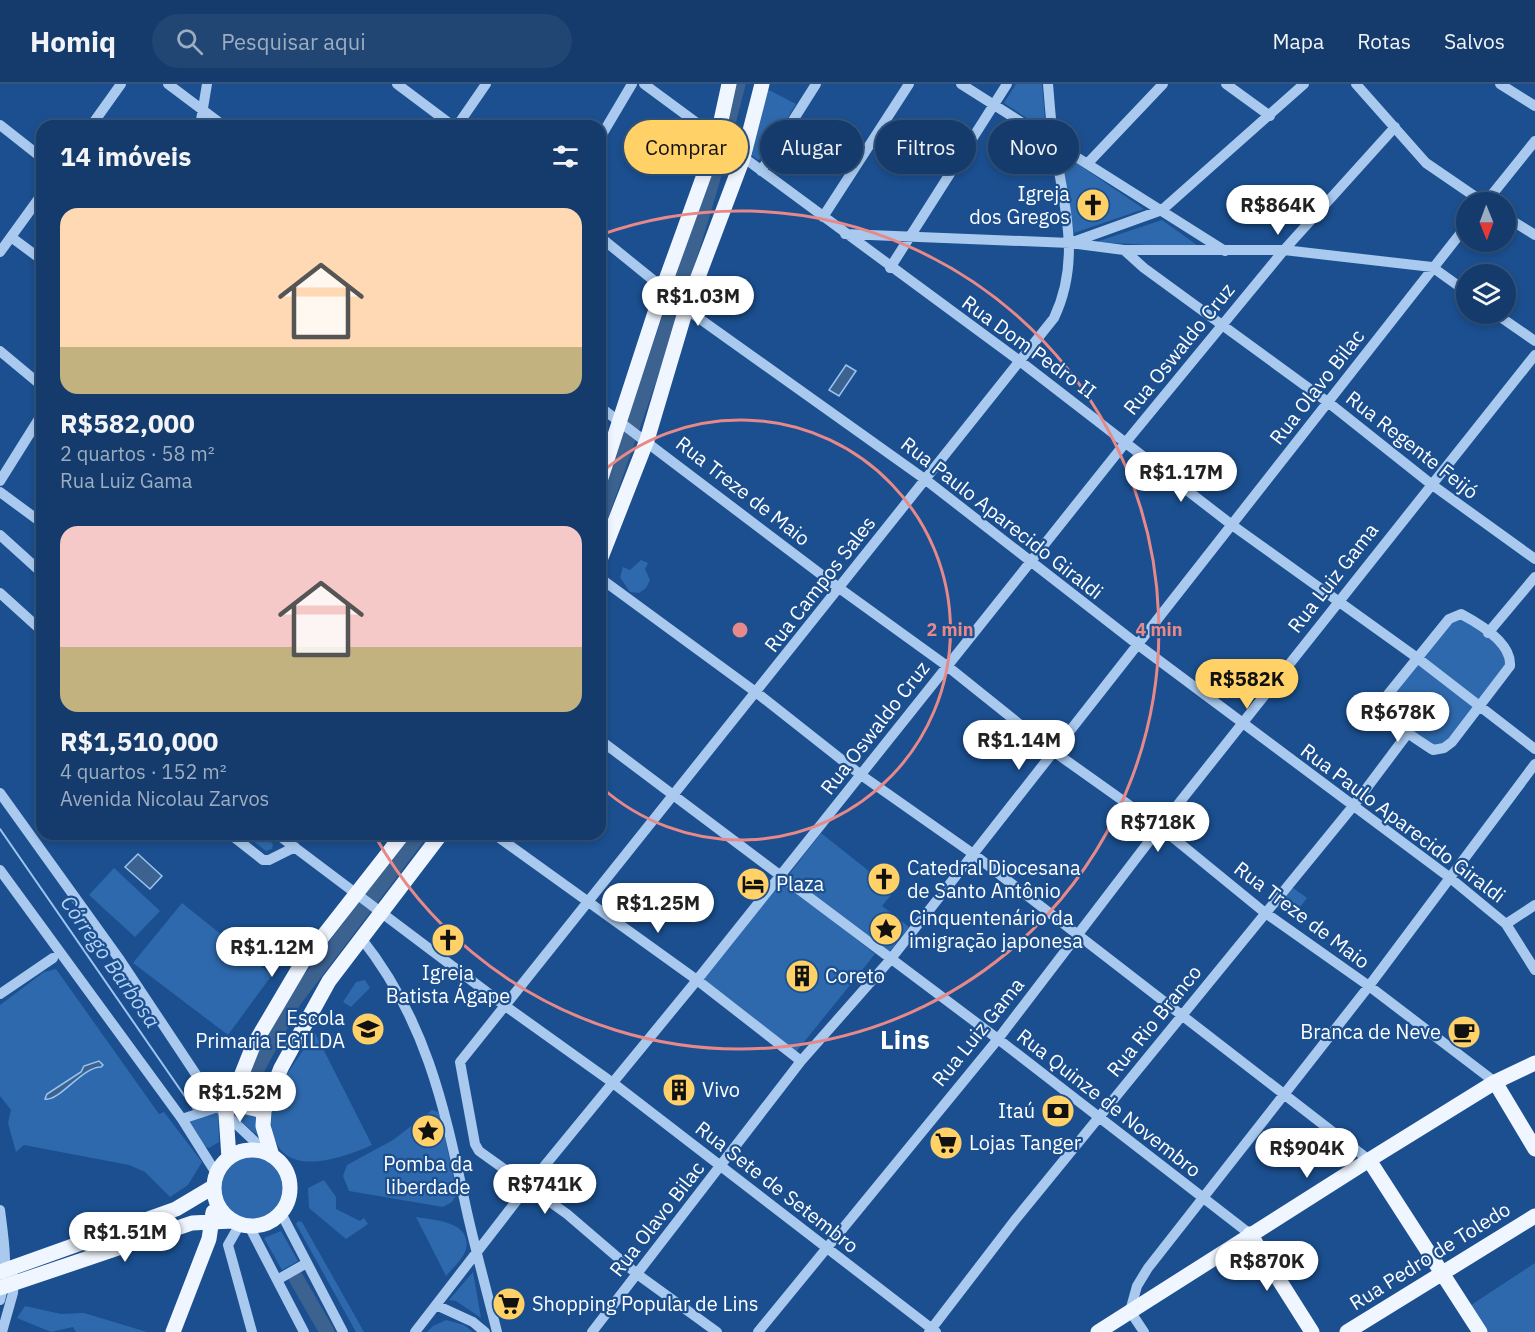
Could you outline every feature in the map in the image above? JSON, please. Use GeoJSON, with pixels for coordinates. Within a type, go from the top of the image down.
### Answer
{"type":"FeatureCollection","features":[{"type":"Feature","properties":{"kind":"main road"},"geometry":{"type":"LineString","coordinates":[[723,120],[729,84]]}},
{"type":"Feature","properties":{"kind":"main road"},"geometry":{"type":"LineString","coordinates":[[748,127],[762,84]]}},
{"type":"Feature","properties":{"kind":"main road"},"geometry":{"type":"LineString","coordinates":[[606,466],[623,423],[663,288],[706,174]]}},
{"type":"Feature","properties":{"kind":"main road"},"geometry":{"type":"LineString","coordinates":[[606,543],[644,438],[732,174]]}},
{"type":"Feature","properties":{"kind":"main road"},"geometry":{"type":"LineString","coordinates":[[173,1332],[202,1258],[212,1221],[215,1186],[229,1158],[226,1106],[253,1047],[285,989],[398,840]]}},
{"type":"Feature","properties":{"kind":"main road"},"geometry":{"type":"LineString","coordinates":[[270,1155],[263,1126],[264,1111],[280,1068],[328,981],[379,910],[436,840]]}},
{"type":"Feature","properties":{"kind":"main road"},"geometry":{"type":"LineString","coordinates":[[1098,1332],[1250,1234],[1495,1082],[1535,1062]]}},
{"type":"Feature","properties":{"kind":"main road"},"geometry":{"type":"LineString","coordinates":[[1495,1082],[1535,1149]]}},
{"type":"Feature","properties":{"kind":"main road"},"geometry":{"type":"LineString","coordinates":[[226,1106],[242,1106],[264,1111]]}},
{"type":"Feature","properties":{"kind":"main road"},"geometry":{"type":"LineString","coordinates":[[6,1279],[192,1223],[212,1221],[240,1224],[267,1223],[281,1213],[288,1199],[289,1179],[279,1162],[270,1155],[248,1150],[229,1158]]}},
{"type":"Feature","properties":{"kind":"main road"},"geometry":{"type":"LineString","coordinates":[[1369,1160],[1480,1332]]}},
{"type":"Feature","properties":{"kind":"main road"},"geometry":{"type":"LineString","coordinates":[[215,1186],[218,1206],[240,1224]]}},
{"type":"Feature","properties":{"kind":"main road"},"geometry":{"type":"LineString","coordinates":[[6,1279],[176,1209],[215,1186]]}},
{"type":"Feature","properties":{"kind":"main road","name":"Rua Pedro de Toledo"},"geometry":{"type":"LineString","coordinates":[[1347,1332],[1535,1216]]}},
{"type":"Feature","properties":{"kind":"main road"},"geometry":{"type":"LineString","coordinates":[[1250,1234],[1312,1332]]}},
{"type":"Feature","properties":{"kind":"street"},"geometry":{"type":"LineString","coordinates":[[95,120],[121,84]]}},
{"type":"Feature","properties":{"kind":"street"},"geometry":{"type":"LineString","coordinates":[[168,84],[216,120]]}},
{"type":"Feature","properties":{"kind":"street"},"geometry":{"type":"LineString","coordinates":[[202,120],[207,84]]}},
{"type":"Feature","properties":{"kind":"street"},"geometry":{"type":"LineString","coordinates":[[397,84],[447,120]]}},
{"type":"Feature","properties":{"kind":"street"},"geometry":{"type":"LineString","coordinates":[[459,120],[486,84]]}},
{"type":"Feature","properties":{"kind":"street"},"geometry":{"type":"LineString","coordinates":[[606,128],[632,84]]}},
{"type":"Feature","properties":{"kind":"street","name":"Rua Dom Pedro II"},"geometry":{"type":"LineString","coordinates":[[644,84],[691,120]]}},
{"type":"Feature","properties":{"kind":"street"},"geometry":{"type":"LineString","coordinates":[[793,120],[816,84]]}},
{"type":"Feature","properties":{"kind":"street"},"geometry":{"type":"LineString","coordinates":[[823,218],[909,84]]}},
{"type":"Feature","properties":{"kind":"street"},"geometry":{"type":"LineString","coordinates":[[961,84],[1020,120]]}},
{"type":"Feature","properties":{"kind":"street"},"geometry":{"type":"LineString","coordinates":[[890,268],[1007,84]]}},
{"type":"Feature","properties":{"kind":"street","name":"Rua Campos Sales"},"geometry":{"type":"LineString","coordinates":[[1048,84],[1051,120]]}},
{"type":"Feature","properties":{"kind":"street"},"geometry":{"type":"LineString","coordinates":[[1088,163],[1163,84]]}},
{"type":"Feature","properties":{"kind":"street"},"geometry":{"type":"LineString","coordinates":[[1226,84],[1270,116]]}},
{"type":"Feature","properties":{"kind":"street"},"geometry":{"type":"LineString","coordinates":[[1070,243],[1162,210],[1304,84]]}},
{"type":"Feature","properties":{"kind":"street"},"geometry":{"type":"LineString","coordinates":[[1356,84],[1426,163],[1469,192]]}},
{"type":"Feature","properties":{"kind":"street"},"geometry":{"type":"LineString","coordinates":[[1500,84],[1535,106]]}},
{"type":"Feature","properties":{"kind":"street"},"geometry":{"type":"LineString","coordinates":[[0,125],[36,153]]}},
{"type":"Feature","properties":{"kind":"street","name":"Rua Oswaldo Cruz"},"geometry":{"type":"LineString","coordinates":[[415,1332],[528,1186],[697,980],[1126,442],[1284,250],[1395,127]]}},
{"type":"Feature","properties":{"kind":"street"},"geometry":{"type":"LineString","coordinates":[[1492,192],[1535,141]]}},
{"type":"Feature","properties":{"kind":"street"},"geometry":{"type":"LineString","coordinates":[[1079,157],[1226,252]]}},
{"type":"Feature","properties":{"kind":"street","name":"Rua Dom Pedro II"},"geometry":{"type":"LineString","coordinates":[[748,162],[760,171]]}},
{"type":"Feature","properties":{"kind":"street","name":"Rua Dom Pedro II"},"geometry":{"type":"LineString","coordinates":[[764,174],[1021,362],[1232,525],[1416,657],[1535,749]]}},
{"type":"Feature","properties":{"kind":"street","name":"Rua Campos Sales"},"geometry":{"type":"LineString","coordinates":[[528,1186],[486,1158],[475,1144],[461,1068],[463,1056],[757,693],[1054,318],[1065,295],[1070,243],[1058,174]]}},
{"type":"Feature","properties":{"kind":"street"},"geometry":{"type":"LineString","coordinates":[[0,252],[36,202]]}},
{"type":"Feature","properties":{"kind":"street"},"geometry":{"type":"LineString","coordinates":[[1516,224],[1535,236]]}},
{"type":"Feature","properties":{"kind":"street"},"geometry":{"type":"LineString","coordinates":[[845,234],[1070,243],[1124,250],[1226,252],[1284,250],[1432,267],[1456,284]]}},
{"type":"Feature","properties":{"kind":"street"},"geometry":{"type":"LineString","coordinates":[[11,237],[36,256]]}},
{"type":"Feature","properties":{"kind":"street","name":"Rua Olavo Bilac"},"geometry":{"type":"LineString","coordinates":[[592,1332],[801,1061],[890,960],[1456,238]]}},
{"type":"Feature","properties":{"kind":"street"},"geometry":{"type":"LineString","coordinates":[[606,242],[663,288]]}},
{"type":"Feature","properties":{"kind":"street","name":"Rua Regente Feijó"},"geometry":{"type":"LineString","coordinates":[[1124,250],[1144,268],[1221,326],[1329,403],[1431,484],[1535,559]]}},
{"type":"Feature","properties":{"kind":"street","name":"Rua Paulo Aparecido Giraldi"},"geometry":{"type":"LineString","coordinates":[[686,309],[926,480],[1242,724],[1354,804],[1449,877],[1506,924],[1535,970]]}},
{"type":"Feature","properties":{"kind":"street"},"geometry":{"type":"LineString","coordinates":[[1510,324],[1535,341]]}},
{"type":"Feature","properties":{"kind":"street"},"geometry":{"type":"LineString","coordinates":[[0,351],[36,381]]}},
{"type":"Feature","properties":{"kind":"street","name":"Rua Luiz Gama"},"geometry":{"type":"LineString","coordinates":[[758,1332],[998,1039],[1160,827],[1535,355]]}},
{"type":"Feature","properties":{"kind":"street","name":"Rua Treze de Maio"},"geometry":{"type":"LineString","coordinates":[[606,411],[839,588],[947,666],[1053,751],[1160,827],[1264,912],[1369,986],[1495,1082]]}},
{"type":"Feature","properties":{"kind":"street"},"geometry":{"type":"LineString","coordinates":[[0,481],[36,424]]}},
{"type":"Feature","properties":{"kind":"street"},"geometry":{"type":"LineString","coordinates":[[0,492],[36,519]]}},
{"type":"Feature","properties":{"kind":"street"},"geometry":{"type":"LineString","coordinates":[[0,535],[36,568]]}},
{"type":"Feature","properties":{"kind":"street"},"geometry":{"type":"LineString","coordinates":[[1488,633],[1535,577]]}},
{"type":"Feature","properties":{"kind":"street"},"geometry":{"type":"LineString","coordinates":[[606,582],[757,693],[861,775],[972,853],[1369,1160]]}},
{"type":"Feature","properties":{"kind":"street"},"geometry":{"type":"LineString","coordinates":[[0,593],[36,626]]}},
{"type":"Feature","properties":{"kind":"street"},"geometry":{"type":"LineString","coordinates":[[1455,615],[1468,618],[1488,633],[1509,653],[1510,666],[1452,742],[1439,750],[1433,750],[1408,733],[1382,709],[1381,703],[1416,657],[1455,615]]}},
{"type":"Feature","properties":{"kind":"street","name":"Rua Rio Branco"},"geometry":{"type":"LineString","coordinates":[[932,1331],[1015,1220],[1354,804],[1408,733]]}},
{"type":"Feature","properties":{"kind":"street","name":"Rua Quinze de Novembro"},"geometry":{"type":"LineString","coordinates":[[606,745],[998,1039],[1250,1234]]}},
{"type":"Feature","properties":{"kind":"street"},"geometry":{"type":"LineString","coordinates":[[1144,1332],[1130,1311],[1137,1286],[1149,1268],[1369,986],[1535,764]]}},
{"type":"Feature","properties":{"kind":"street"},"geometry":{"type":"LineString","coordinates":[[0,793],[226,1106],[270,1155]]}},
{"type":"Feature","properties":{"kind":"street"},"geometry":{"type":"LineString","coordinates":[[238,840],[263,860],[269,860],[295,847]]}},
{"type":"Feature","properties":{"kind":"street","name":"Rua Sete de Setembro"},"geometry":{"type":"LineString","coordinates":[[285,840],[504,1005],[613,1083],[932,1331]]}},
{"type":"Feature","properties":{"kind":"street"},"geometry":{"type":"LineString","coordinates":[[503,840],[697,980],[801,1061]]}},
{"type":"Feature","properties":{"kind":"street"},"geometry":{"type":"LineString","coordinates":[[0,870],[182,1119],[215,1186]]}},
{"type":"Feature","properties":{"kind":"street"},"geometry":{"type":"LineString","coordinates":[[1506,924],[1535,905]]}},
{"type":"Feature","properties":{"kind":"street"},"geometry":{"type":"LineString","coordinates":[[361,938],[401,995],[428,1054],[449,1127],[497,1332]]}},
{"type":"Feature","properties":{"kind":"street"},"geometry":{"type":"LineString","coordinates":[[0,994],[53,958]]}},
{"type":"Feature","properties":{"kind":"street"},"geometry":{"type":"LineString","coordinates":[[182,1119],[226,1106]]}},
{"type":"Feature","properties":{"kind":"street"},"geometry":{"type":"LineString","coordinates":[[528,1186],[567,1214],[637,1274],[717,1332]]}},
{"type":"Feature","properties":{"kind":"street"},"geometry":{"type":"LineString","coordinates":[[0,1210],[6,1279],[2,1332]]}},
{"type":"Feature","properties":{"kind":"street"},"geometry":{"type":"LineString","coordinates":[[281,1213],[305,1264],[343,1332]]}},
{"type":"Feature","properties":{"kind":"street"},"geometry":{"type":"LineString","coordinates":[[252,1332],[228,1245],[240,1224],[277,1280],[304,1332]]}},
{"type":"Feature","properties":{"kind":"street"},"geometry":{"type":"LineString","coordinates":[[277,1280],[305,1264]]}},
{"type":"Feature","properties":{"kind":"street"},"geometry":{"type":"LineString","coordinates":[[436,1305],[473,1322],[485,1332]]}},
{"type":"Feature","properties":{"kind":"shaded area"},"geometry":{"type":"Polygon","coordinates":[[[1016,84],[1042,84],[1045,120],[1030,120],[1004,103],[1016,84]]]}},
{"type":"Feature","properties":{"kind":"shaded area"},"geometry":{"type":"Polygon","coordinates":[[[767,89],[796,104],[786,120],[760,120],[760,159],[750,154],[767,89]]]}},
{"type":"Feature","properties":{"kind":"shaded area"},"geometry":{"type":"Polygon","coordinates":[[[1079,165],[1144,209],[1074,233],[1064,174],[1079,174],[1079,165]]]}},
{"type":"Feature","properties":{"kind":"shaded area"},"geometry":{"type":"Polygon","coordinates":[[[1162,220],[1201,248],[1096,242],[1162,220]]]}},
{"type":"Feature","properties":{"kind":"shaded area"},"geometry":{"type":"Polygon","coordinates":[[[846,365],[856,371],[839,396],[829,390],[846,365]]]}},
{"type":"Feature","properties":{"kind":"shaded area"},"geometry":{"type":"Polygon","coordinates":[[[641,560],[648,563],[645,569],[650,580],[646,588],[639,593],[630,592],[620,577],[623,567],[630,570],[641,560]]]}},
{"type":"Feature","properties":{"kind":"shaded area"},"geometry":{"type":"Polygon","coordinates":[[[1455,616],[1487,633],[1510,660],[1480,704],[1418,657],[1455,616]]]}},
{"type":"Feature","properties":{"kind":"shaded area"},"geometry":{"type":"Polygon","coordinates":[[[1416,659],[1478,706],[1439,749],[1389,716],[1385,697],[1416,659]]]}},
{"type":"Feature","properties":{"kind":"shaded area"},"geometry":{"type":"Polygon","coordinates":[[[821,833],[894,891],[882,906],[909,927],[886,956],[788,876],[821,833]]]}},
{"type":"Feature","properties":{"kind":"shaded area"},"geometry":{"type":"Polygon","coordinates":[[[252,840],[268,840],[273,844],[272,849],[266,851],[252,840]]]}},
{"type":"Feature","properties":{"kind":"shaded area"},"geometry":{"type":"Polygon","coordinates":[[[138,854],[162,876],[150,889],[125,867],[138,854]]]}},
{"type":"Feature","properties":{"kind":"shaded area"},"geometry":{"type":"Polygon","coordinates":[[[114,868],[160,911],[135,937],[89,895],[114,868]]]}},
{"type":"Feature","properties":{"kind":"shaded area"},"geometry":{"type":"Polygon","coordinates":[[[780,879],[875,954],[796,1052],[702,979],[780,879]]]}},
{"type":"Feature","properties":{"kind":"shaded area"},"geometry":{"type":"Polygon","coordinates":[[[1292,887],[1307,898],[1292,918],[1277,907],[1292,887]]]}},
{"type":"Feature","properties":{"kind":"shaded area"},"geometry":{"type":"Polygon","coordinates":[[[182,903],[272,975],[228,1035],[133,963],[182,903]]]}},
{"type":"Feature","properties":{"kind":"shaded area"},"geometry":{"type":"Polygon","coordinates":[[[56,969],[159,1114],[164,1112],[202,1162],[188,1185],[170,1197],[145,1172],[129,1165],[24,1145],[16,1152],[8,1123],[11,1110],[0,1096],[0,1005],[44,972],[56,969]]]}},
{"type":"Feature","properties":{"kind":"shaded area"},"geometry":{"type":"Polygon","coordinates":[[[365,980],[370,988],[351,1007],[343,1002],[356,982],[365,980]]]}},
{"type":"Feature","properties":{"kind":"shaded area"},"geometry":{"type":"Polygon","coordinates":[[[315,1033],[372,1145],[333,1159],[304,1161],[291,1158],[281,1150],[274,1137],[270,1109],[278,1089],[315,1033]]]}},
{"type":"Feature","properties":{"kind":"shaded area"},"geometry":{"type":"Polygon","coordinates":[[[99,1061],[103,1065],[101,1067],[86,1072],[57,1095],[45,1099],[47,1094],[81,1072],[84,1066],[99,1061]]]}},
{"type":"Feature","properties":{"kind":"shaded area"},"geometry":{"type":"Polygon","coordinates":[[[236,1106],[259,1114],[261,1138],[233,1115],[236,1106]]]}},
{"type":"Feature","properties":{"kind":"shaded area"},"geometry":{"type":"Polygon","coordinates":[[[215,1108],[218,1110],[219,1142],[209,1148],[204,1146],[187,1124],[215,1108]]]}},
{"type":"Feature","properties":{"kind":"shaded area"},"geometry":{"type":"Polygon","coordinates":[[[432,1110],[438,1112],[441,1119],[457,1194],[452,1202],[443,1207],[349,1191],[343,1176],[347,1165],[393,1140],[432,1110]]]}},
{"type":"Feature","properties":{"kind":"shaded area"},"geometry":{"type":"Polygon","coordinates":[[[251,1155],[269,1161],[277,1169],[283,1187],[277,1205],[269,1213],[251,1219],[233,1213],[225,1205],[219,1187],[225,1169],[233,1161],[251,1155]]]}},
{"type":"Feature","properties":{"kind":"shaded area"},"geometry":{"type":"Polygon","coordinates":[[[324,1180],[336,1197],[336,1209],[360,1221],[364,1218],[368,1224],[346,1239],[309,1208],[308,1188],[324,1180]]]}},
{"type":"Feature","properties":{"kind":"shaded area"},"geometry":{"type":"Polygon","coordinates":[[[416,1217],[450,1224],[463,1233],[466,1240],[465,1252],[446,1276],[416,1217]]]}},
{"type":"Feature","properties":{"kind":"shaded area"},"geometry":{"type":"Polygon","coordinates":[[[298,1221],[302,1222],[364,1332],[356,1332],[296,1224],[298,1221]]]}},
{"type":"Feature","properties":{"kind":"shaded area"},"geometry":{"type":"Polygon","coordinates":[[[281,1231],[298,1261],[282,1270],[264,1238],[281,1231]]]}},
{"type":"Feature","properties":{"kind":"shaded area"},"geometry":{"type":"Polygon","coordinates":[[[1535,1263],[1535,1332],[1483,1332],[1468,1307],[1535,1263]]]}},
{"type":"Feature","properties":{"kind":"shaded area"},"geometry":{"type":"Polygon","coordinates":[[[473,1272],[481,1318],[456,1301],[449,1300],[473,1272]]]}},
{"type":"Feature","properties":{"kind":"shaded area"},"geometry":{"type":"Polygon","coordinates":[[[25,1306],[61,1314],[84,1313],[147,1332],[76,1332],[73,1327],[51,1332],[17,1318],[25,1306]]]}},
{"type":"Feature","properties":{"kind":"shaded area"},"geometry":{"type":"Polygon","coordinates":[[[446,1320],[464,1325],[473,1332],[427,1332],[433,1326],[446,1320]]]}},
{"type":"Feature","properties":{"kind":"waterway"},"geometry":{"type":"LineString","coordinates":[[606,501],[657,357],[692,248],[738,84]]}},
{"type":"Feature","properties":{"kind":"waterway","name":"Córrego Barbosa"},"geometry":{"type":"LineString","coordinates":[[0,829],[195,1111]]}},
{"type":"Feature","properties":{"kind":"waterway"},"geometry":{"type":"LineString","coordinates":[[248,1086],[293,1002],[415,840]]}},
{"type":"Feature","properties":{"kind":"waterway"},"geometry":{"type":"LineString","coordinates":[[296,1278],[327,1332]]}},
{"type":"Feature","properties":{"kind":"place","name":"Igreja dos Gregos"},"geometry":{"type":"Point","coordinates":[1093,205]}},
{"type":"Feature","properties":{"kind":"place","name":"Catedral Diocesana de Santo Antônio"},"geometry":{"type":"Point","coordinates":[884,879]}},
{"type":"Feature","properties":{"kind":"place","name":"Plaza"},"geometry":{"type":"Point","coordinates":[753,884]}},
{"type":"Feature","properties":{"kind":"place","name":"Cinquentenário da imigração japonesa"},"geometry":{"type":"Point","coordinates":[886,929]}},
{"type":"Feature","properties":{"kind":"place","name":"Igreja Batista Ágape"},"geometry":{"type":"Point","coordinates":[448,940]}},
{"type":"Feature","properties":{"kind":"place","name":"Coreto"},"geometry":{"type":"Point","coordinates":[802,976]}},
{"type":"Feature","properties":{"kind":"place","name":"Escola Primaria EGILDA"},"geometry":{"type":"Point","coordinates":[368,1029]}},
{"type":"Feature","properties":{"kind":"place","name":"Branca de Neve"},"geometry":{"type":"Point","coordinates":[1464,1032]}},
{"type":"Feature","properties":{"kind":"place","name":"Vivo"},"geometry":{"type":"Point","coordinates":[679,1090]}},
{"type":"Feature","properties":{"kind":"place","name":"Itaú"},"geometry":{"type":"Point","coordinates":[1058,1111]}},
{"type":"Feature","properties":{"kind":"place","name":"Pomba da liberdade"},"geometry":{"type":"Point","coordinates":[428,1131]}},
{"type":"Feature","properties":{"kind":"place","name":"Lojas Tanger"},"geometry":{"type":"Point","coordinates":[946,1143]}},
{"type":"Feature","properties":{"kind":"place","name":"Shopping Popular de Lins"},"geometry":{"type":"Point","coordinates":[509,1304]}},
{"type":"Feature","properties":{"kind":"district","name":"Lins"},"geometry":{"type":"Point","coordinates":[905,1040]}}]}
